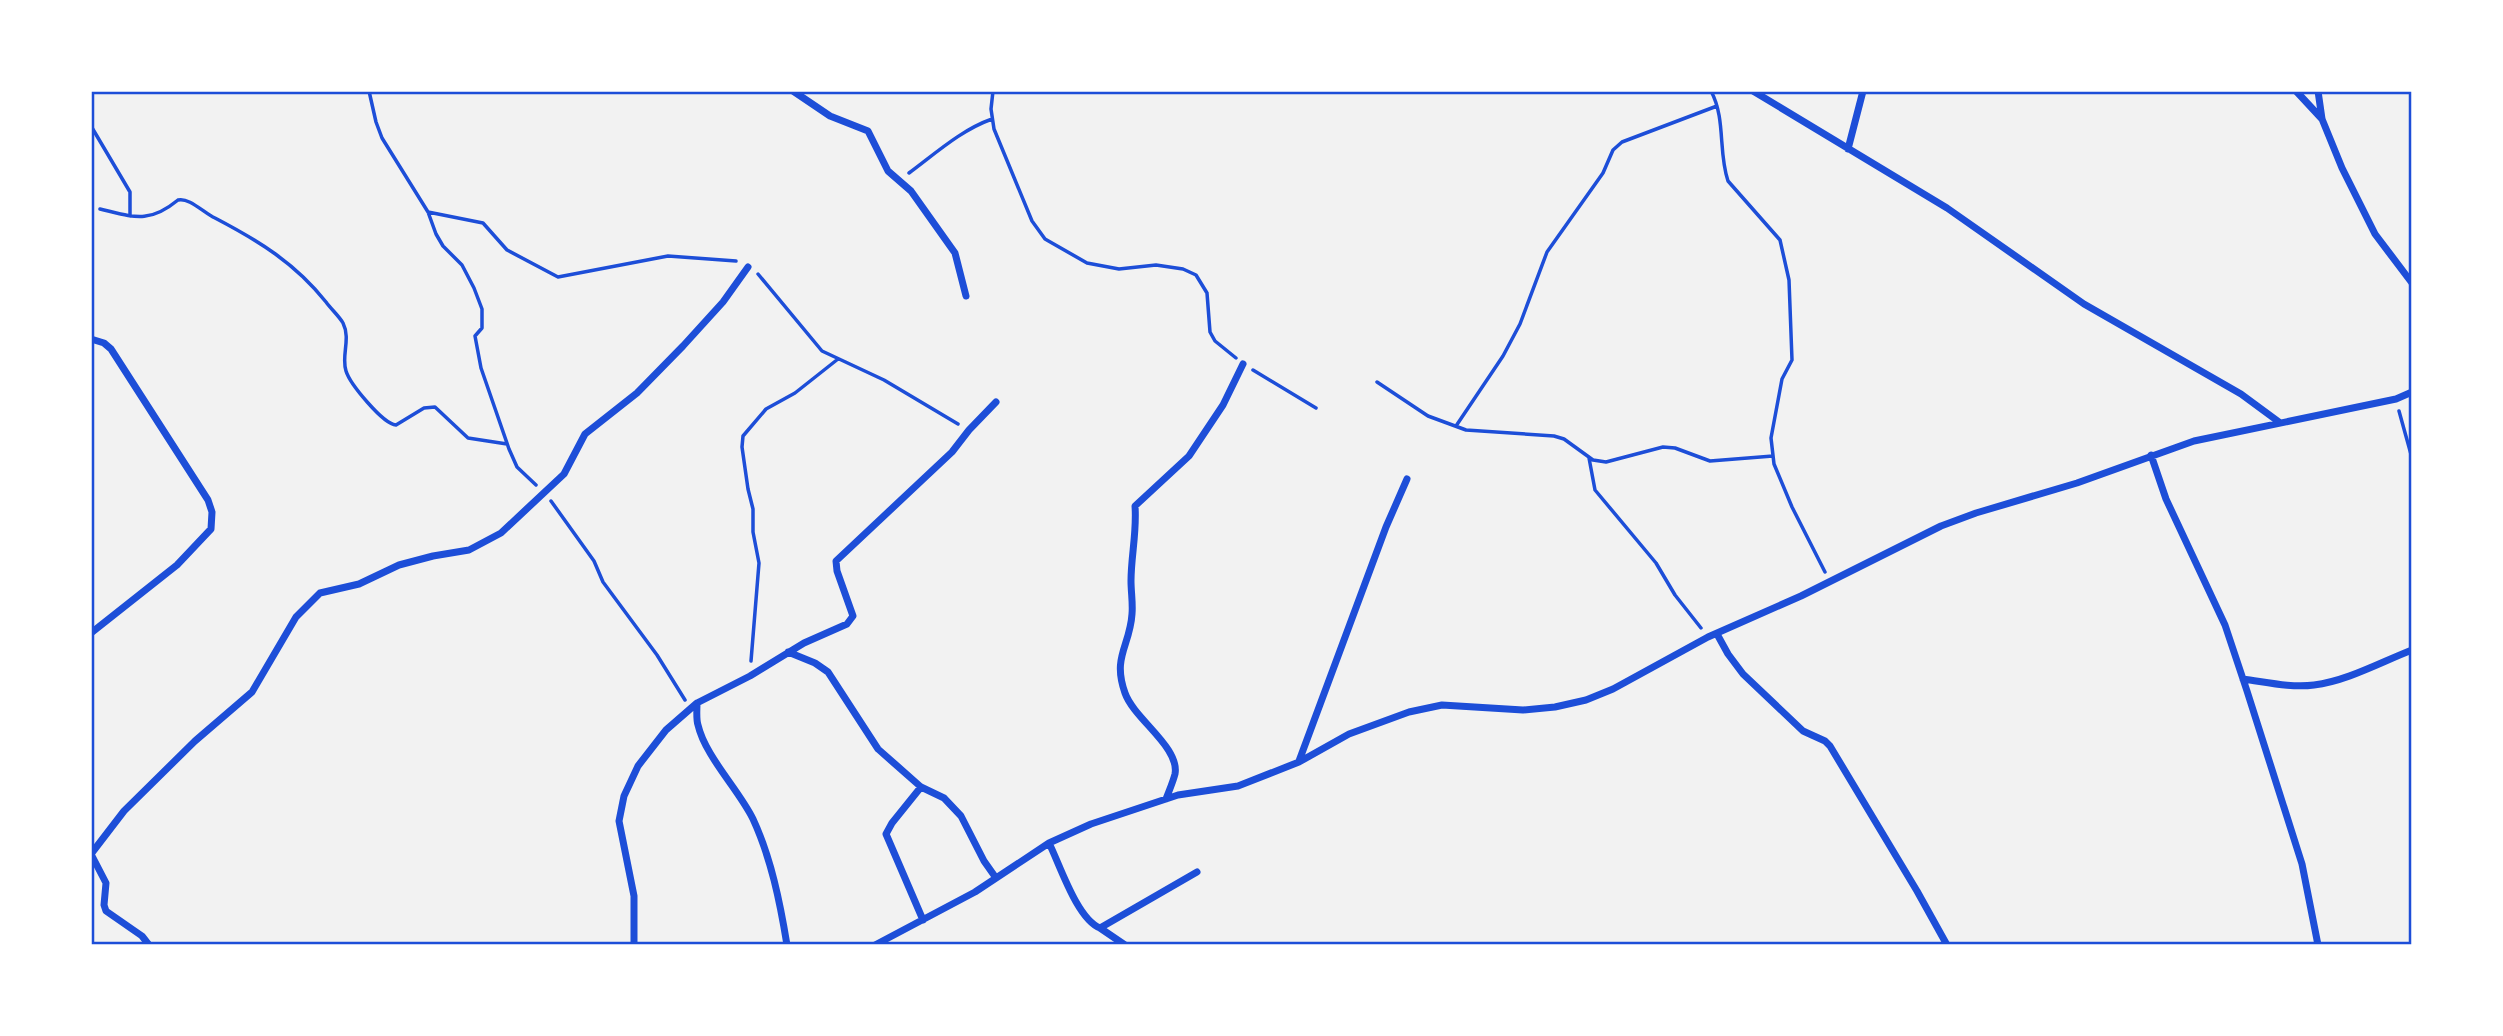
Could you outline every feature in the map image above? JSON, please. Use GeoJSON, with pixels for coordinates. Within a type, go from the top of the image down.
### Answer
{"type":"FeatureCollection","features":[{"type":"Feature","properties":{"kind":"street"},"geometry":{"type":"LineString","coordinates":[[793,91],[830,116],[868,131],[884,165],[922,204],[955,253],[966,296]]}},
{"type":"Feature","properties":{"kind":"street"},"geometry":{"type":"LineString","coordinates":[[1753,91],[1947,208],[2084,304],[2241,394],[2279,422]]}},
{"type":"Feature","properties":{"kind":"street"},"geometry":{"type":"LineString","coordinates":[[1848,149],[1863,91]]}},
{"type":"Feature","properties":{"kind":"street"},"geometry":{"type":"LineString","coordinates":[[2295,91],[2322,119]]}},
{"type":"Feature","properties":{"kind":"street"},"geometry":{"type":"LineString","coordinates":[[2318,91],[2322,119],[2342,168],[2375,234],[2412,283]]}},
{"type":"Feature","properties":{"kind":"street"},"geometry":{"type":"LineString","coordinates":[[149,945],[142,936],[106,911],[106,883],[91,854],[124,811],[195,741],[252,692],[296,617],[320,593],[359,584],[398,565],[469,550],[501,533],[546,494],[570,467],[586,434],[637,393],[684,346],[723,302],[748,267]]}},
{"type":"Feature","properties":{"kind":"street"},"geometry":{"type":"LineString","coordinates":[[91,339],[104,343],[111,349],[194,476],[212,512],[211,529],[177,565],[91,633]]}},
{"type":"Feature","properties":{"kind":"street"},"geometry":{"type":"LineString","coordinates":[[1166,799],[1175,773],[1175,763],[1169,751],[1138,715],[1125,694],[1119,666],[1132,616],[1135,506],[1189,456],[1223,405],[1243,364]]}},
{"type":"Feature","properties":{"kind":"street"},"geometry":{"type":"LineString","coordinates":[[874,945],[996,878],[1049,843],[1091,824],[1178,795],[1238,786],[1299,762],[1349,734],[1409,712],[1442,705],[1522,710],[1555,707],[1586,700],[1614,689],[1708,637],[1830,582],[1941,526],[2077,483],[2194,440],[2396,399],[2412,392]]}},
{"type":"Feature","properties":{"kind":"street"},"geometry":{"type":"LineString","coordinates":[[634,945],[634,896],[620,821],[624,796],[638,766],[666,730],[694,706],[804,643],[851,621],[853,616],[836,571],[836,561],[951,452],[996,402]]}},
{"type":"Feature","properties":{"kind":"street"},"geometry":{"type":"LineString","coordinates":[[2151,455],[2166,499],[2225,625],[2302,864],[2318,945]]}},
{"type":"Feature","properties":{"kind":"street"},"geometry":{"type":"LineString","coordinates":[[1299,762],[1386,527],[1407,479]]}},
{"type":"Feature","properties":{"kind":"street"},"geometry":{"type":"LineString","coordinates":[[1717,634],[1743,674],[1803,731],[1830,746],[1947,945]]}},
{"type":"Feature","properties":{"kind":"street"},"geometry":{"type":"LineString","coordinates":[[2243,679],[2298,686],[2315,685],[2333,681],[2412,650]]}},
{"type":"Feature","properties":{"kind":"street"},"geometry":{"type":"LineString","coordinates":[[788,652],[815,663],[828,672],[878,749],[920,787],[944,798],[961,816],[996,878]]}},
{"type":"Feature","properties":{"kind":"street"},"geometry":{"type":"LineString","coordinates":[[694,706],[697,724],[704,739],[752,816],[765,848],[787,945]]}},
{"type":"Feature","properties":{"kind":"street"},"geometry":{"type":"LineString","coordinates":[[920,787],[886,834],[923,920]]}},
{"type":"Feature","properties":{"kind":"street"},"geometry":{"type":"LineString","coordinates":[[1049,843],[1083,914],[1094,925],[1125,945]]}},
{"type":"Feature","properties":{"kind":"street"},"geometry":{"type":"LineString","coordinates":[[1100,928],[1197,872]]}},
{"type":"Feature","properties":{"kind":"path"},"geometry":{"type":"LineString","coordinates":[[369,91],[382,138],[428,212],[443,246],[462,265],[482,309],[482,328],[475,336],[475,343],[481,368],[517,467],[546,494],[594,561],[603,582],[694,706]]}},
{"type":"Feature","properties":{"kind":"path"},"geometry":{"type":"LineString","coordinates":[[993,91],[990,109],[993,129],[1032,222],[1045,239],[1087,263],[1119,270],[1151,264],[1184,269],[1196,275],[1207,293],[1210,332],[1215,341],[1243,364],[1315,408]]}},
{"type":"Feature","properties":{"kind":"path"},"geometry":{"type":"LineString","coordinates":[[1711,91],[1717,106],[1728,181],[1780,240],[1789,280],[1792,360],[1782,379],[1771,438],[1773,456],[1792,508],[1830,582]]}},
{"type":"Feature","properties":{"kind":"path"},"geometry":{"type":"LineString","coordinates":[[1456,426],[1503,356],[1520,324],[1547,252],[1603,173],[1613,150],[1622,142],[1717,106]]}},
{"type":"Feature","properties":{"kind":"path"},"geometry":{"type":"LineString","coordinates":[[899,180],[974,125],[992,119]]}},
{"type":"Feature","properties":{"kind":"path"},"geometry":{"type":"LineString","coordinates":[[91,126],[130,192],[130,216]]}},
{"type":"Feature","properties":{"kind":"path"},"geometry":{"type":"LineString","coordinates":[[100,209],[130,216],[155,216],[182,198],[293,265],[343,324],[347,341],[345,368],[349,378],[384,420],[396,425],[424,408],[435,407],[468,438],[508,444]]}},
{"type":"Feature","properties":{"kind":"path"},"geometry":{"type":"LineString","coordinates":[[428,212],[483,223],[507,250],[558,277],[668,256],[735,261],[755,270],[822,351],[884,380],[969,430]]}},
{"type":"Feature","properties":{"kind":"path"},"geometry":{"type":"LineString","coordinates":[[750,676],[760,564],[753,532],[753,509],[748,489],[743,436],[766,409],[795,393],[838,359]]}},
{"type":"Feature","properties":{"kind":"path"},"geometry":{"type":"LineString","coordinates":[[1377,382],[1428,416],[1466,430],[1554,436],[1564,439],[1589,458],[1606,462],[1663,447],[1710,461],[1773,456]]}},
{"type":"Feature","properties":{"kind":"path"},"geometry":{"type":"LineString","coordinates":[[2396,399],[2412,458]]}},
{"type":"Feature","properties":{"kind":"path"},"geometry":{"type":"LineString","coordinates":[[1589,458],[1595,490],[1656,564],[1708,637]]}}]}
